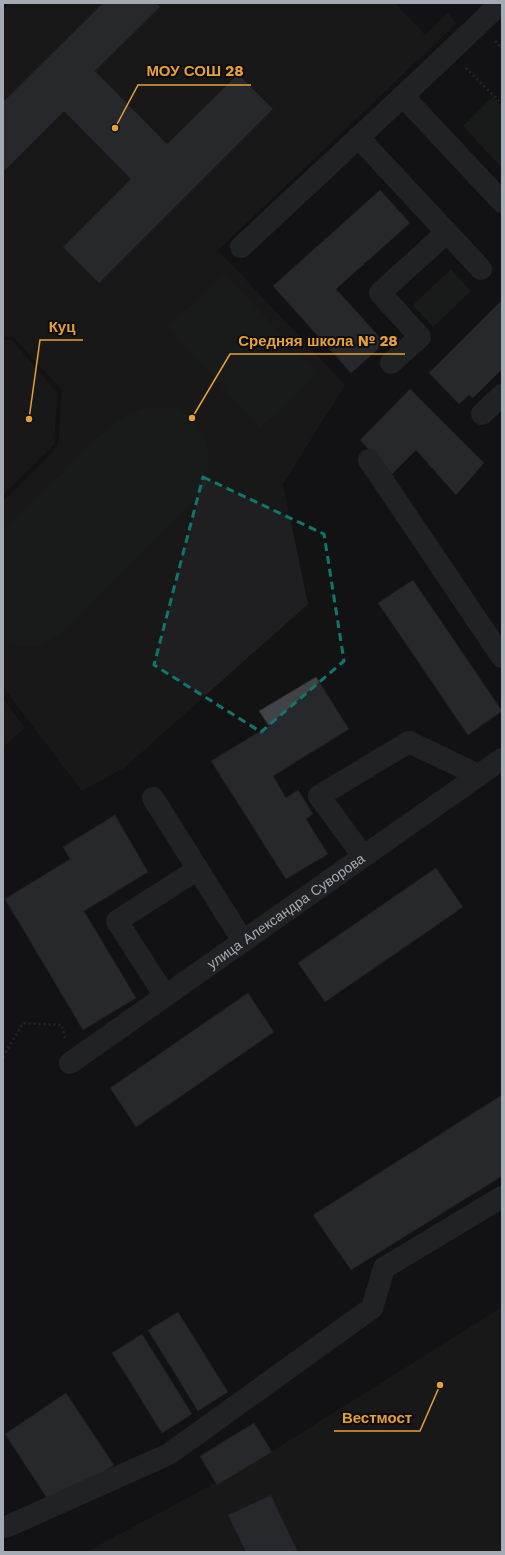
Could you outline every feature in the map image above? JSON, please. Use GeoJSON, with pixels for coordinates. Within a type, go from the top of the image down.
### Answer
{"type":"FeatureCollection","features":[{"type":"Feature","properties":{"kind":"street"},"geometry":{"type":"LineString","coordinates":[[241,247],[501,3]]}},
{"type":"Feature","properties":{"kind":"street"},"geometry":{"type":"LineString","coordinates":[[403,96],[502,202]]}},
{"type":"Feature","properties":{"kind":"street"},"geometry":{"type":"LineString","coordinates":[[358,137],[481,269]]}},
{"type":"Feature","properties":{"kind":"street"},"geometry":{"type":"LineString","coordinates":[[391,363],[420,337],[380,293],[447,232]]}},
{"type":"Feature","properties":{"kind":"street"},"geometry":{"type":"LineString","coordinates":[[482,414],[502,395]]}},
{"type":"Feature","properties":{"kind":"street"},"geometry":{"type":"LineString","coordinates":[[369,460],[502,657]]}},
{"type":"Feature","properties":{"kind":"street"},"geometry":{"type":"LineString","coordinates":[[363,856],[319,796],[409,742],[478,775]]}},
{"type":"Feature","properties":{"kind":"street","name":"улица Александра Суворова"},"geometry":{"type":"LineString","coordinates":[[70,1063],[502,759]]}},
{"type":"Feature","properties":{"kind":"street"},"geometry":{"type":"LineString","coordinates":[[153,798],[243,941]]}},
{"type":"Feature","properties":{"kind":"street"},"geometry":{"type":"LineString","coordinates":[[165,996],[117,921],[198,869]]}},
{"type":"Feature","properties":{"kind":"street"},"geometry":{"type":"LineString","coordinates":[[6,1527],[168,1454],[372,1308],[384,1268],[502,1197]]}},
{"type":"Feature","properties":{"kind":"path"},"geometry":{"type":"LineString","coordinates":[[450,52],[502,104]]}},
{"type":"Feature","properties":{"kind":"path"},"geometry":{"type":"LineString","coordinates":[[3,1057],[23,1023],[62,1025],[70,1063]]}},
{"type":"Feature","properties":{"kind":"highlighted area"},"geometry":{"type":"Polygon","coordinates":[[[203,477],[324,534],[344,661],[261,732],[154,665],[203,477]]]}},
{"type":"Feature","properties":{"kind":"shaded area"},"geometry":{"type":"Polygon","coordinates":[[[10,3],[395,3],[425,35],[448,13],[456,24],[218,250],[345,385],[283,484],[308,604],[124,768],[82,791],[3,687],[3,501],[58,446],[62,390],[13,337],[3,336],[3,10],[10,3]]]}},
{"type":"Feature","properties":{"kind":"shaded area"},"geometry":{"type":"Polygon","coordinates":[[[493,97],[502,107],[502,168],[463,126],[493,97]]]}},
{"type":"Feature","properties":{"kind":"shaded area"},"geometry":{"type":"Polygon","coordinates":[[[451,269],[471,291],[433,327],[413,305],[451,269]]]}},
{"type":"Feature","properties":{"kind":"shaded area"},"geometry":{"type":"Polygon","coordinates":[[[224,273],[318,373],[260,428],[168,327],[224,273]]]}},
{"type":"Feature","properties":{"kind":"shaded area"},"geometry":{"type":"Polygon","coordinates":[[[3,339],[12,340],[57,393],[54,445],[3,495],[3,339]]]}},
{"type":"Feature","properties":{"kind":"shaded area"},"geometry":{"type":"Polygon","coordinates":[[[148,407],[179,410],[189,416],[197,424],[207,443],[209,466],[205,488],[63,632],[41,644],[27,647],[20,646],[3,639],[3,531],[112,425],[135,412],[148,407]]]}},
{"type":"Feature","properties":{"kind":"shaded area"},"geometry":{"type":"Polygon","coordinates":[[[3,699],[25,728],[3,747],[3,699]]]}},
{"type":"Feature","properties":{"kind":"shaded area"},"geometry":{"type":"Polygon","coordinates":[[[502,1307],[502,1552],[86,1552],[255,1462],[502,1307]]]}},
{"type":"Feature","properties":{"kind":"building"},"geometry":{"type":"Polygon","coordinates":[[[103,3],[156,3],[160,7],[95,71],[167,144],[238,74],[273,109],[99,283],[63,247],[131,179],[64,111],[3,172],[3,102],[103,3]]]}},
{"type":"Feature","properties":{"kind":"building"},"geometry":{"type":"Polygon","coordinates":[[[380,190],[410,223],[336,289],[385,343],[351,373],[273,286],[380,190]]]}},
{"type":"Feature","properties":{"kind":"building"},"geometry":{"type":"Polygon","coordinates":[[[502,300],[502,369],[473,398],[469,395],[459,404],[429,373],[502,300]]]}},
{"type":"Feature","properties":{"kind":"building"},"geometry":{"type":"Polygon","coordinates":[[[410,389],[484,463],[456,495],[416,450],[392,474],[360,440],[410,389]]]}},
{"type":"Feature","properties":{"kind":"building"},"geometry":{"type":"Polygon","coordinates":[[[413,580],[502,711],[468,735],[378,603],[413,580]]]}},
{"type":"Feature","properties":{"kind":"building"},"geometry":{"type":"Polygon","coordinates":[[[316,677],[349,729],[273,776],[286,798],[298,790],[313,814],[306,819],[328,854],[286,879],[211,761],[269,726],[259,711],[316,677]]]}},
{"type":"Feature","properties":{"kind":"building"},"geometry":{"type":"Polygon","coordinates":[[[115,815],[148,872],[84,911],[136,998],[83,1030],[5,899],[70,859],[63,847],[115,815]]]}},
{"type":"Feature","properties":{"kind":"building"},"geometry":{"type":"Polygon","coordinates":[[[436,868],[463,907],[325,1002],[298,963],[436,868]]]}},
{"type":"Feature","properties":{"kind":"building"},"geometry":{"type":"Polygon","coordinates":[[[248,993],[274,1032],[136,1127],[110,1088],[248,993]]]}},
{"type":"Feature","properties":{"kind":"building"},"geometry":{"type":"Polygon","coordinates":[[[502,1095],[502,1176],[351,1270],[313,1215],[502,1095]]]}},
{"type":"Feature","properties":{"kind":"building"},"geometry":{"type":"Polygon","coordinates":[[[178,1312],[228,1392],[198,1411],[148,1330],[178,1312]]]}},
{"type":"Feature","properties":{"kind":"building"},"geometry":{"type":"Polygon","coordinates":[[[142,1334],[192,1414],[162,1433],[112,1353],[142,1334]]]}},
{"type":"Feature","properties":{"kind":"building"},"geometry":{"type":"Polygon","coordinates":[[[66,1393],[114,1465],[52,1506],[5,1434],[66,1393]]]}},
{"type":"Feature","properties":{"kind":"building"},"geometry":{"type":"Polygon","coordinates":[[[254,1423],[272,1452],[217,1485],[200,1456],[254,1423]]]}},
{"type":"Feature","properties":{"kind":"building"},"geometry":{"type":"Polygon","coordinates":[[[271,1495],[298,1552],[246,1552],[228,1515],[271,1495]]]}},
{"type":"Feature","properties":{"kind":"place","name":"МОУ СОШ 28"},"geometry":{"type":"Point","coordinates":[115,128]}},
{"type":"Feature","properties":{"kind":"place","name":"Средняя школа № 28"},"geometry":{"type":"Point","coordinates":[192,418]}},
{"type":"Feature","properties":{"kind":"place","name":"Куц"},"geometry":{"type":"Point","coordinates":[29,419]}},
{"type":"Feature","properties":{"kind":"place","name":"Вестмост"},"geometry":{"type":"Point","coordinates":[440,1385]}}]}
